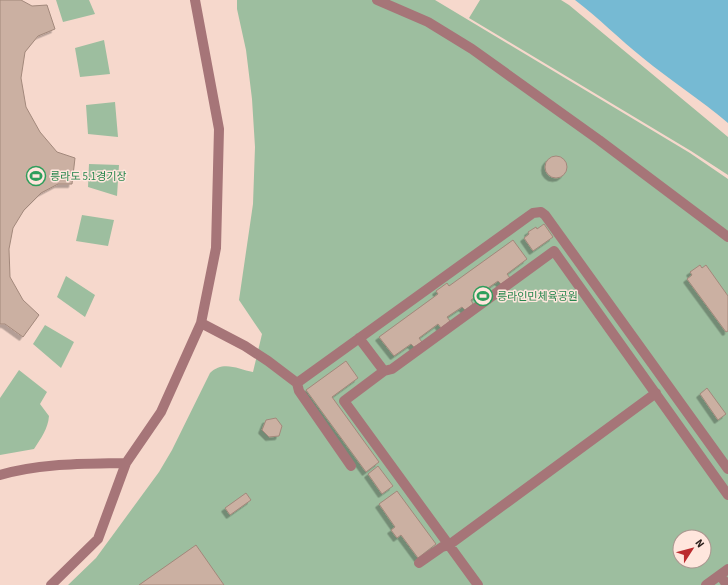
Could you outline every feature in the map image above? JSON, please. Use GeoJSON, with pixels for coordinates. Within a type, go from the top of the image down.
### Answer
{"type":"FeatureCollection","features":[{"type":"Feature","properties":{"kind":"street"},"geometry":{"type":"LineString","coordinates":[[51,585],[98,539],[126,463],[161,412],[201,323],[216,248],[219,129],[195,0]]}},
{"type":"Feature","properties":{"kind":"street"},"geometry":{"type":"LineString","coordinates":[[377,0],[428,22],[472,49],[599,140],[728,237]]}},
{"type":"Feature","properties":{"kind":"street"},"geometry":{"type":"LineString","coordinates":[[296,383],[533,213],[541,212],[545,215],[728,469]]}},
{"type":"Feature","properties":{"kind":"street"},"geometry":{"type":"LineString","coordinates":[[478,585],[344,400],[384,371],[392,369],[554,251],[728,494]]}},
{"type":"Feature","properties":{"kind":"street"},"geometry":{"type":"LineString","coordinates":[[201,323],[245,346],[268,361],[296,383],[299,391],[351,466]]}},
{"type":"Feature","properties":{"kind":"street"},"geometry":{"type":"LineString","coordinates":[[359,338],[384,371]]}},
{"type":"Feature","properties":{"kind":"street"},"geometry":{"type":"LineString","coordinates":[[419,564],[442,546],[449,544],[656,393]]}},
{"type":"Feature","properties":{"kind":"street"},"geometry":{"type":"LineString","coordinates":[[0,475],[36,468],[72,464],[126,463]]}},
{"type":"Feature","properties":{"kind":"street"},"geometry":{"type":"LineString","coordinates":[[706,585],[724,572],[727,585]]}},
{"type":"Feature","properties":{"kind":"green space"},"geometry":{"type":"Polygon","coordinates":[[[56,0],[89,0],[95,14],[63,22],[56,0]]]}},
{"type":"Feature","properties":{"kind":"green space","name":"릉라인민체육공원"},"geometry":{"type":"Polygon","coordinates":[[[237,0],[435,0],[690,153],[728,179],[728,585],[68,585],[96,558],[159,472],[172,450],[210,373],[215,369],[225,366],[231,366],[253,372],[262,334],[239,300],[253,204],[255,147],[252,99],[246,50],[237,9],[237,0]]]}},
{"type":"Feature","properties":{"kind":"green space"},"geometry":{"type":"Polygon","coordinates":[[[480,0],[561,0],[569,5],[728,137],[728,175],[691,151],[469,18],[480,0]]]}},
{"type":"Feature","properties":{"kind":"green space"},"geometry":{"type":"Polygon","coordinates":[[[104,40],[110,74],[80,77],[75,48],[104,40]]]}},
{"type":"Feature","properties":{"kind":"green space"},"geometry":{"type":"Polygon","coordinates":[[[115,102],[118,137],[88,134],[86,105],[115,102]]]}},
{"type":"Feature","properties":{"kind":"green space"},"geometry":{"type":"Polygon","coordinates":[[[89,164],[119,165],[117,196],[88,187],[89,164]]]}},
{"type":"Feature","properties":{"kind":"green space"},"geometry":{"type":"Polygon","coordinates":[[[82,215],[114,220],[108,246],[76,241],[82,215]]]}},
{"type":"Feature","properties":{"kind":"green space"},"geometry":{"type":"Polygon","coordinates":[[[66,276],[95,295],[85,317],[57,297],[66,276]]]}},
{"type":"Feature","properties":{"kind":"green space"},"geometry":{"type":"Polygon","coordinates":[[[45,325],[74,342],[61,368],[33,344],[45,325]]]}},
{"type":"Feature","properties":{"kind":"green space"},"geometry":{"type":"Polygon","coordinates":[[[19,370],[47,392],[40,404],[49,416],[48,421],[44,433],[34,449],[0,455],[0,398],[19,370]]]}},
{"type":"Feature","properties":{"kind":"water"},"geometry":{"type":"Polygon","coordinates":[[[575,0],[728,0],[728,123],[643,58],[575,0]]]}},
{"type":"Feature","properties":{"kind":"building","name":"릉라도 5.1경기장"},"geometry":{"type":"Polygon","coordinates":[[[0,0],[21,0],[32,6],[47,5],[55,29],[38,36],[25,52],[21,78],[26,107],[40,132],[57,152],[75,158],[72,184],[58,184],[41,193],[24,210],[13,228],[9,249],[10,277],[23,300],[39,315],[23,337],[5,324],[0,324],[0,0]]]}},
{"type":"Feature","properties":{"kind":"building"},"geometry":{"type":"Polygon","coordinates":[[[556,156],[564,159],[567,167],[564,175],[556,178],[548,175],[545,167],[548,159],[556,156]]]}},
{"type":"Feature","properties":{"kind":"building"},"geometry":{"type":"Polygon","coordinates":[[[544,224],[553,237],[533,251],[524,238],[529,234],[528,232],[536,227],[537,229],[544,224]]]}},
{"type":"Feature","properties":{"kind":"building"},"geometry":{"type":"Polygon","coordinates":[[[513,240],[527,259],[507,274],[510,278],[501,284],[498,281],[471,300],[473,304],[465,310],[462,307],[447,317],[450,321],[441,328],[438,324],[419,338],[422,342],[414,347],[411,344],[394,356],[379,337],[438,294],[436,291],[447,283],[449,286],[513,240]]]}},
{"type":"Feature","properties":{"kind":"building"},"geometry":{"type":"Polygon","coordinates":[[[700,265],[702,268],[706,265],[728,296],[728,331],[726,332],[687,279],[692,275],[690,272],[700,265]]]}},
{"type":"Feature","properties":{"kind":"building"},"geometry":{"type":"Polygon","coordinates":[[[346,361],[358,378],[332,397],[379,462],[366,472],[306,390],[346,361]]]}},
{"type":"Feature","properties":{"kind":"building"},"geometry":{"type":"Polygon","coordinates":[[[707,388],[726,414],[718,420],[700,394],[707,388]]]}},
{"type":"Feature","properties":{"kind":"building"},"geometry":{"type":"Polygon","coordinates":[[[276,418],[282,426],[279,436],[269,437],[262,430],[266,420],[276,418]]]}},
{"type":"Feature","properties":{"kind":"building"},"geometry":{"type":"Polygon","coordinates":[[[378,466],[393,486],[382,494],[368,474],[378,466]]]}},
{"type":"Feature","properties":{"kind":"building"},"geometry":{"type":"Polygon","coordinates":[[[397,491],[436,544],[418,558],[401,535],[397,538],[391,530],[395,527],[379,504],[397,491]]]}},
{"type":"Feature","properties":{"kind":"building"},"geometry":{"type":"Polygon","coordinates":[[[246,493],[251,500],[230,515],[225,508],[246,493]]]}},
{"type":"Feature","properties":{"kind":"building"},"geometry":{"type":"Polygon","coordinates":[[[196,545],[224,585],[139,585],[196,545]]]}},
{"type":"Feature","properties":{"kind":"place","name":"릉라도 5.1경기장"},"geometry":{"type":"Point","coordinates":[36,176]}},
{"type":"Feature","properties":{"kind":"place","name":"릉라인민체육공원"},"geometry":{"type":"Point","coordinates":[483,296]}}]}
